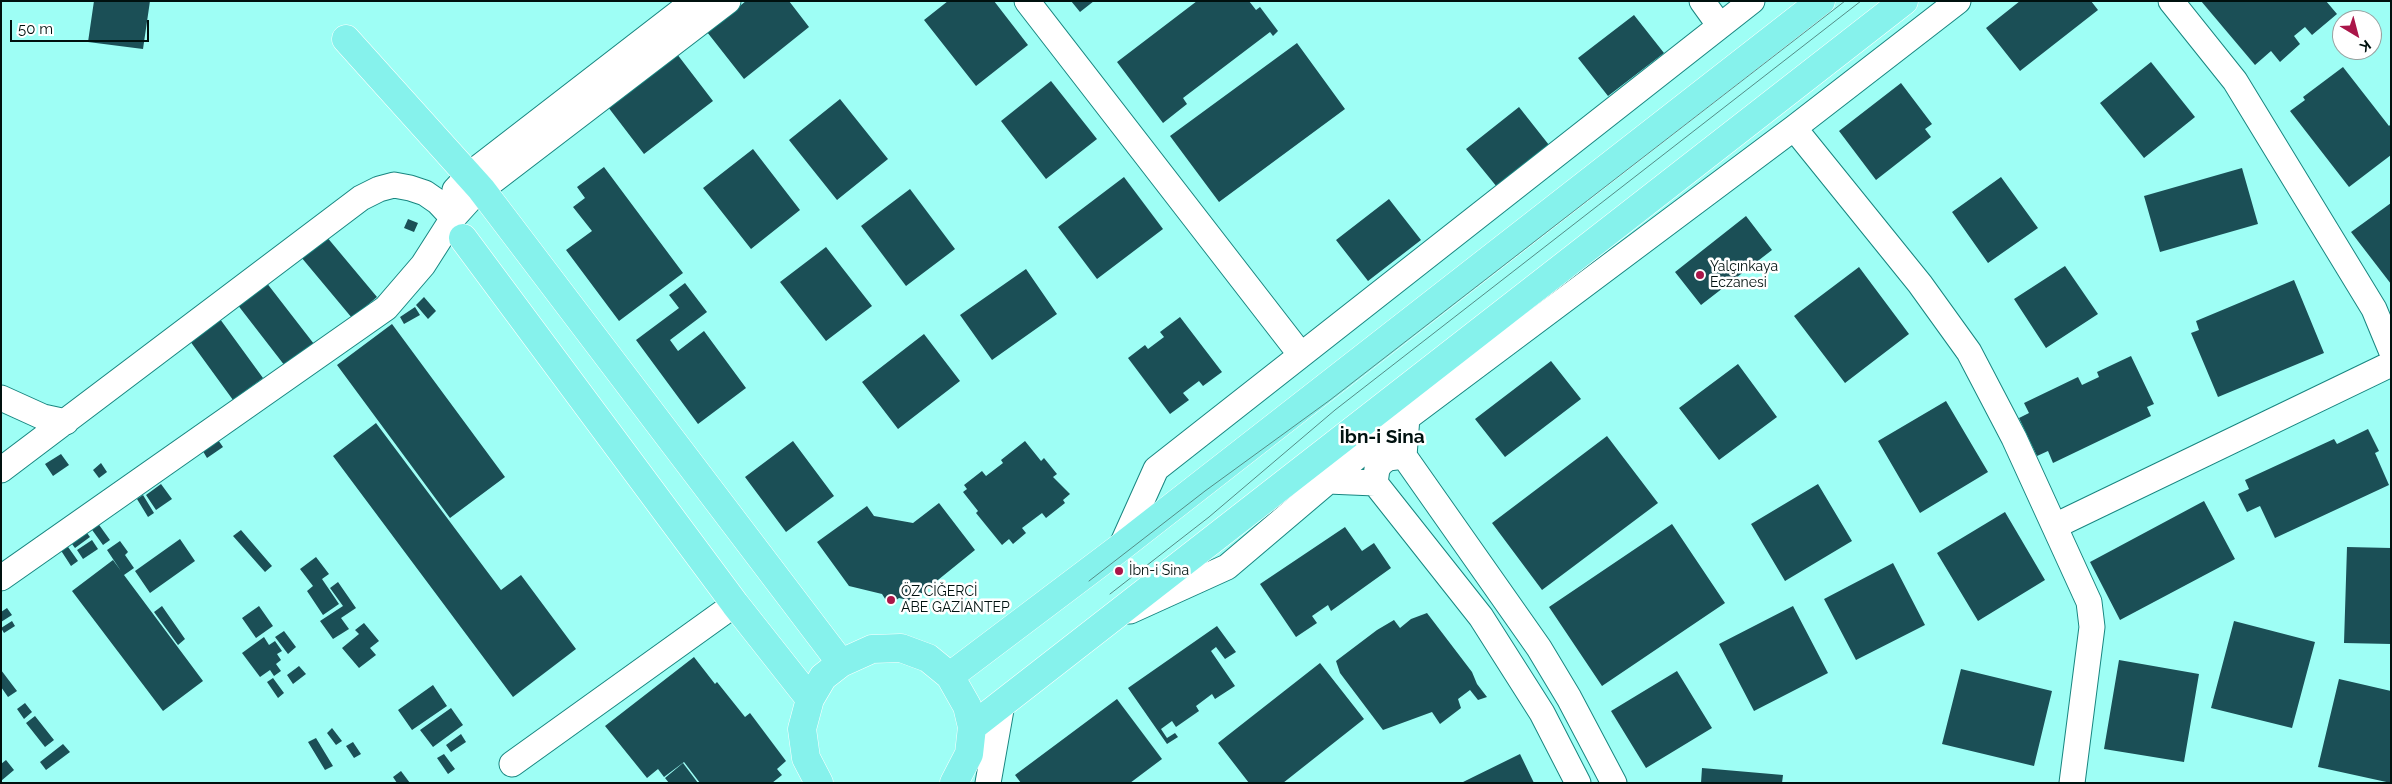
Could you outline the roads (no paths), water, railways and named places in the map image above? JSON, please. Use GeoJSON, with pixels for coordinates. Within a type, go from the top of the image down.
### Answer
{"type":"FeatureCollection","features":[{"type":"Feature","properties":{"kind":"main road"},"geometry":{"type":"LineString","coordinates":[[950,676],[1121,547],[1821,1]]}},
{"type":"Feature","properties":{"kind":"main road"},"geometry":{"type":"LineString","coordinates":[[972,728],[1904,1]]}},
{"type":"Feature","properties":{"kind":"main road"},"geometry":{"type":"LineString","coordinates":[[346,39],[475,182],[841,663]]}},
{"type":"Feature","properties":{"kind":"main road"},"geometry":{"type":"LineString","coordinates":[[458,228],[736,604],[810,699]]}},
{"type":"Feature","properties":{"kind":"main road"},"geometry":{"type":"LineString","coordinates":[[819,783],[806,758],[802,729],[810,699],[823,677],[841,663],[872,649],[901,648],[928,658],[950,676],[967,706],[972,728],[969,754],[954,783]]}},
{"type":"Feature","properties":{"kind":"street"},"geometry":{"type":"LineString","coordinates":[[475,182],[694,1]]}},
{"type":"Feature","properties":{"kind":"street"},"geometry":{"type":"LineString","coordinates":[[1,578],[386,308],[458,228],[454,191],[475,182],[728,1]]}},
{"type":"Feature","properties":{"kind":"street"},"geometry":{"type":"LineString","coordinates":[[1027,1],[1302,354]]}},
{"type":"Feature","properties":{"kind":"street"},"geometry":{"type":"LineString","coordinates":[[1702,1],[1720,26]]}},
{"type":"Feature","properties":{"kind":"street"},"geometry":{"type":"LineString","coordinates":[[1121,547],[1156,470],[1752,1]]}},
{"type":"Feature","properties":{"kind":"street"},"geometry":{"type":"LineString","coordinates":[[1103,624],[1227,566],[1328,480],[1407,417],[1794,128],[1958,1]]}},
{"type":"Feature","properties":{"kind":"street"},"geometry":{"type":"LineString","coordinates":[[2171,1],[2235,81],[2374,309],[2391,350]]}},
{"type":"Feature","properties":{"kind":"street"},"geometry":{"type":"LineString","coordinates":[[1794,128],[1920,284],[1969,352],[2014,438],[2089,602],[2092,627],[2072,783]]}},
{"type":"Feature","properties":{"kind":"street"},"geometry":{"type":"LineString","coordinates":[[1,470],[361,198],[379,189],[394,185],[410,188],[425,193],[438,202],[458,228]]}},
{"type":"Feature","properties":{"kind":"street"},"geometry":{"type":"LineString","coordinates":[[2054,526],[2391,364]]}},
{"type":"Feature","properties":{"kind":"street"},"geometry":{"type":"LineString","coordinates":[[1,398],[43,416],[66,422]]}},
{"type":"Feature","properties":{"kind":"street"},"geometry":{"type":"LineString","coordinates":[[1407,417],[1404,456],[1539,648],[1569,698],[1614,783]]}},
{"type":"Feature","properties":{"kind":"street"},"geometry":{"type":"LineString","coordinates":[[1404,456],[1388,458],[1381,463],[1375,476],[1375,483],[1481,617],[1542,714],[1578,783]]}},
{"type":"Feature","properties":{"kind":"street"},"geometry":{"type":"LineString","coordinates":[[1328,480],[1375,483]]}},
{"type":"Feature","properties":{"kind":"street"},"geometry":{"type":"LineString","coordinates":[[512,764],[736,604]]}},
{"type":"Feature","properties":{"kind":"street"},"geometry":{"type":"LineString","coordinates":[[988,783],[1002,704]]}},
{"type":"Feature","properties":{"kind":"tram line"},"geometry":{"type":"LineString","coordinates":[[1089,581],[1205,491],[1330,400],[1845,1]]}},
{"type":"Feature","properties":{"kind":"tram line"},"geometry":{"type":"LineString","coordinates":[[1110,594],[1209,517],[1335,410],[1861,1]]}},
{"type":"Feature","properties":{"kind":"place","name":"Yalçınkaya Eczanesi"},"geometry":{"type":"Point","coordinates":[1700,275]}},
{"type":"Feature","properties":{"kind":"place","name":"İbn-i Sina"},"geometry":{"type":"Point","coordinates":[1119,571]}},
{"type":"Feature","properties":{"kind":"place","name":"ÖZ CİĞERCİ ABE GAZİANTEP"},"geometry":{"type":"Point","coordinates":[891,600]}},
{"type":"Feature","properties":{"kind":"district","name":"İbn-i Sina"},"geometry":{"type":"Point","coordinates":[1382,437]}}]}
